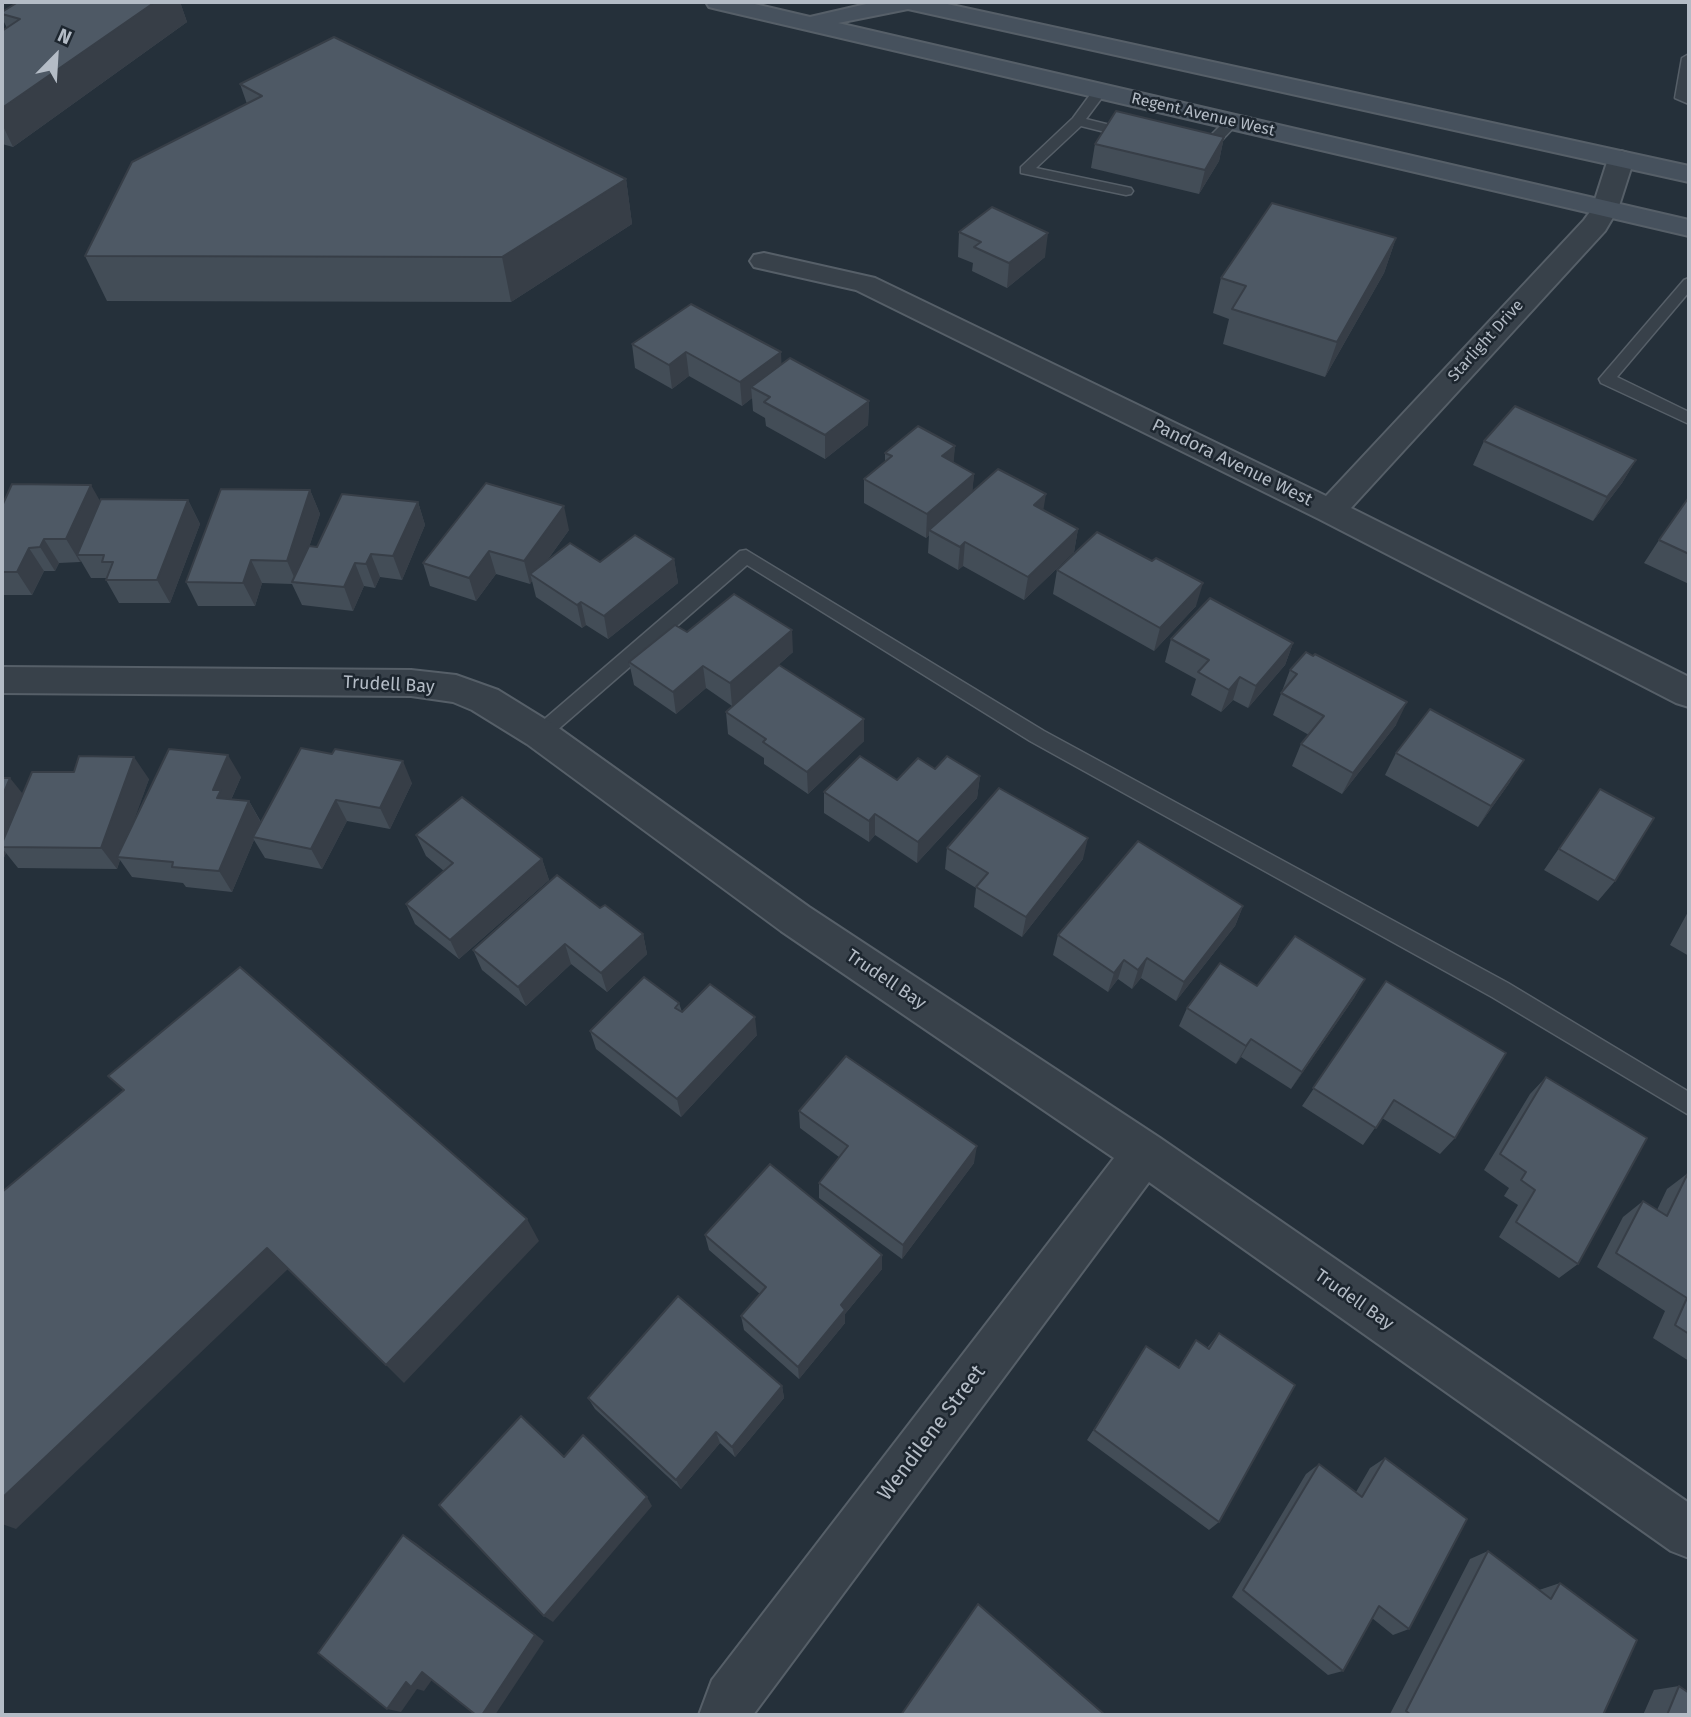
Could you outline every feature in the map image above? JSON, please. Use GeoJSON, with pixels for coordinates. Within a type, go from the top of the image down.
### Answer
{"type":"FeatureCollection","features":[{"type":"Feature","properties":{"kind":"main road","name":"Regent Avenue West"},"geometry":{"type":"LineString","coordinates":[[717,2],[1689,228]]}},
{"type":"Feature","properties":{"kind":"main road"},"geometry":{"type":"LineString","coordinates":[[807,23],[908,2],[1689,174]]}},
{"type":"Feature","properties":{"kind":"street","name":"Starlight Drive"},"geometry":{"type":"LineString","coordinates":[[1330,511],[1595,225],[1605,209],[1621,159]]}},
{"type":"Feature","properties":{"kind":"street","name":"Pandora Avenue West"},"geometry":{"type":"LineString","coordinates":[[764,261],[865,284],[1330,511],[1689,693]]}},
{"type":"Feature","properties":{"kind":"street","name":"Trudell Bay"},"geometry":{"type":"LineString","coordinates":[[2,680],[411,683],[456,689],[485,700],[540,734],[794,919],[1144,1153],[1689,1533]]}},
{"type":"Feature","properties":{"kind":"street","name":"Wendilene Street"},"geometry":{"type":"LineString","coordinates":[[726,1715],[731,1699],[1144,1153]]}},
{"type":"Feature","properties":{"kind":"lane"},"geometry":{"type":"LineString","coordinates":[[1689,58],[1682,98],[1689,100]]}},
{"type":"Feature","properties":{"kind":"lane"},"geometry":{"type":"LineString","coordinates":[[1100,91],[1078,121],[1026,170],[1126,191]]}},
{"type":"Feature","properties":{"kind":"lane"},"geometry":{"type":"LineString","coordinates":[[1078,121],[1144,137]]}},
{"type":"Feature","properties":{"kind":"lane"},"geometry":{"type":"LineString","coordinates":[[1184,146],[1198,150],[1217,137],[1231,122]]}},
{"type":"Feature","properties":{"kind":"lane"},"geometry":{"type":"LineString","coordinates":[[1689,283],[1607,379],[1689,419]]}},
{"type":"Feature","properties":{"kind":"lane"},"geometry":{"type":"LineString","coordinates":[[540,734],[746,556],[1037,736],[1500,990],[1689,1104]]}},
{"type":"Feature","properties":{"kind":"building"},"geometry":{"type":"Polygon","coordinates":[[[18,2],[155,2],[2,108],[2,31],[20,19],[2,12],[18,2]]]}},
{"type":"Feature","properties":{"kind":"building"},"geometry":{"type":"Polygon","coordinates":[[[334,37],[626,179],[502,257],[85,256],[132,162],[262,96],[240,84],[334,37]]]}},
{"type":"Feature","properties":{"kind":"building"},"geometry":{"type":"Polygon","coordinates":[[[1116,111],[1224,137],[1205,170],[1095,144],[1116,111]]]}},
{"type":"Feature","properties":{"kind":"building"},"geometry":{"type":"Polygon","coordinates":[[[1272,203],[1396,238],[1337,342],[1232,309],[1246,286],[1221,278],[1272,203]]]}},
{"type":"Feature","properties":{"kind":"building"},"geometry":{"type":"Polygon","coordinates":[[[992,207],[1048,233],[1009,263],[974,247],[981,242],[959,232],[992,207]]]}},
{"type":"Feature","properties":{"kind":"building"},"geometry":{"type":"Polygon","coordinates":[[[691,304],[781,352],[740,382],[686,352],[669,365],[632,344],[691,304]]]}},
{"type":"Feature","properties":{"kind":"building"},"geometry":{"type":"Polygon","coordinates":[[[790,358],[869,401],[825,435],[764,402],[770,397],[751,387],[790,358]]]}},
{"type":"Feature","properties":{"kind":"building"},"geometry":{"type":"Polygon","coordinates":[[[1515,406],[1636,460],[1607,497],[1484,441],[1515,406]]]}},
{"type":"Feature","properties":{"kind":"building"},"geometry":{"type":"Polygon","coordinates":[[[918,426],[955,446],[942,456],[974,474],[927,514],[864,479],[892,456],[885,453],[918,426]]]}},
{"type":"Feature","properties":{"kind":"building"},"geometry":{"type":"Polygon","coordinates":[[[998,469],[1046,494],[1034,505],[1078,529],[1028,577],[965,542],[960,547],[929,530],[998,469]]]}},
{"type":"Feature","properties":{"kind":"building"},"geometry":{"type":"Polygon","coordinates":[[[486,483],[564,506],[524,561],[489,551],[469,578],[423,563],[486,483]]]}},
{"type":"Feature","properties":{"kind":"building"},"geometry":{"type":"Polygon","coordinates":[[[12,484],[91,485],[66,539],[44,539],[40,547],[29,548],[17,572],[2,572],[2,506],[12,484]]]}},
{"type":"Feature","properties":{"kind":"building"},"geometry":{"type":"Polygon","coordinates":[[[221,489],[310,490],[287,561],[251,560],[243,583],[186,582],[221,489]]]}},
{"type":"Feature","properties":{"kind":"building"},"geometry":{"type":"Polygon","coordinates":[[[342,494],[418,502],[393,556],[371,554],[366,564],[355,563],[344,587],[292,582],[309,546],[317,547],[342,494]]]}},
{"type":"Feature","properties":{"kind":"building"},"geometry":{"type":"Polygon","coordinates":[[[1689,497],[1689,554],[1659,540],[1689,497]]]}},
{"type":"Feature","properties":{"kind":"building"},"geometry":{"type":"Polygon","coordinates":[[[101,499],[188,500],[157,580],[106,580],[113,562],[102,562],[104,555],[77,555],[101,499]]]}},
{"type":"Feature","properties":{"kind":"building"},"geometry":{"type":"Polygon","coordinates":[[[1097,532],[1152,561],[1156,558],[1203,583],[1160,628],[1057,570],[1097,532]]]}},
{"type":"Feature","properties":{"kind":"building"},"geometry":{"type":"Polygon","coordinates":[[[635,535],[674,559],[604,616],[581,602],[577,605],[530,574],[570,543],[600,562],[635,535]]]}},
{"type":"Feature","properties":{"kind":"building"},"geometry":{"type":"Polygon","coordinates":[[[734,594],[792,630],[730,683],[703,666],[673,692],[629,662],[675,625],[687,632],[734,594]]]}},
{"type":"Feature","properties":{"kind":"building"},"geometry":{"type":"Polygon","coordinates":[[[1210,598],[1293,643],[1256,686],[1240,677],[1229,690],[1198,672],[1209,660],[1171,639],[1210,598]]]}},
{"type":"Feature","properties":{"kind":"building"},"geometry":{"type":"Polygon","coordinates":[[[1306,652],[1313,656],[1315,654],[1407,702],[1353,773],[1301,744],[1324,716],[1281,693],[1297,674],[1290,670],[1306,652]]]}},
{"type":"Feature","properties":{"kind":"building"},"geometry":{"type":"Polygon","coordinates":[[[779,665],[864,719],[807,772],[763,742],[766,739],[726,712],[779,665]]]}},
{"type":"Feature","properties":{"kind":"building"},"geometry":{"type":"Polygon","coordinates":[[[1430,709],[1524,760],[1491,806],[1396,753],[1430,709]]]}},
{"type":"Feature","properties":{"kind":"building"},"geometry":{"type":"Polygon","coordinates":[[[301,748],[332,754],[335,749],[403,761],[380,808],[336,800],[311,849],[253,837],[301,748]]]}},
{"type":"Feature","properties":{"kind":"building"},"geometry":{"type":"Polygon","coordinates":[[[169,749],[228,755],[213,790],[221,790],[217,798],[249,801],[219,871],[172,867],[173,862],[117,857],[169,749]]]}},
{"type":"Feature","properties":{"kind":"building"},"geometry":{"type":"Polygon","coordinates":[[[79,756],[134,757],[101,848],[2,847],[32,772],[74,772],[79,756]]]}},
{"type":"Feature","properties":{"kind":"building"},"geometry":{"type":"Polygon","coordinates":[[[860,756],[897,780],[918,758],[935,769],[947,756],[980,776],[918,842],[875,814],[869,821],[824,792],[860,756]]]}},
{"type":"Feature","properties":{"kind":"building"},"geometry":{"type":"Polygon","coordinates":[[[2,778],[10,778],[2,797],[2,778]]]}},
{"type":"Feature","properties":{"kind":"building"},"geometry":{"type":"Polygon","coordinates":[[[999,788],[1088,838],[1026,917],[976,887],[988,873],[947,848],[999,788]]]}},
{"type":"Feature","properties":{"kind":"building"},"geometry":{"type":"Polygon","coordinates":[[[1600,789],[1654,818],[1615,881],[1559,849],[1600,789]]]}},
{"type":"Feature","properties":{"kind":"building"},"geometry":{"type":"Polygon","coordinates":[[[462,797],[542,859],[450,940],[406,904],[453,863],[416,835],[462,797]]]}},
{"type":"Feature","properties":{"kind":"building"},"geometry":{"type":"Polygon","coordinates":[[[1138,841],[1243,906],[1184,982],[1147,958],[1138,970],[1124,960],[1114,973],[1058,935],[1138,841]]]}},
{"type":"Feature","properties":{"kind":"building"},"geometry":{"type":"Polygon","coordinates":[[[557,875],[600,908],[605,905],[643,934],[601,973],[565,944],[518,987],[473,950],[557,875]]]}},
{"type":"Feature","properties":{"kind":"building"},"geometry":{"type":"Polygon","coordinates":[[[1295,936],[1365,979],[1302,1072],[1251,1039],[1246,1046],[1187,1008],[1220,963],[1257,986],[1295,936]]]}},
{"type":"Feature","properties":{"kind":"building"},"geometry":{"type":"Polygon","coordinates":[[[240,967],[527,1219],[386,1365],[267,1248],[2,1498],[2,1192],[124,1090],[108,1076],[240,967]]]}},
{"type":"Feature","properties":{"kind":"building"},"geometry":{"type":"Polygon","coordinates":[[[644,977],[679,1003],[675,1008],[682,1012],[710,984],[755,1017],[677,1099],[590,1031],[644,977]]]}},
{"type":"Feature","properties":{"kind":"building"},"geometry":{"type":"Polygon","coordinates":[[[1386,981],[1506,1053],[1455,1138],[1394,1100],[1376,1128],[1313,1088],[1386,981]]]}},
{"type":"Feature","properties":{"kind":"building"},"geometry":{"type":"Polygon","coordinates":[[[846,1056],[977,1146],[903,1245],[819,1183],[848,1146],[799,1111],[846,1056]]]}},
{"type":"Feature","properties":{"kind":"building"},"geometry":{"type":"Polygon","coordinates":[[[1546,1077],[1647,1138],[1578,1264],[1516,1222],[1535,1190],[1521,1180],[1526,1172],[1500,1154],[1546,1077]]]}},
{"type":"Feature","properties":{"kind":"building"},"geometry":{"type":"Polygon","coordinates":[[[770,1164],[882,1255],[841,1305],[845,1310],[798,1367],[741,1316],[766,1287],[705,1235],[770,1164]]]}},
{"type":"Feature","properties":{"kind":"building"},"geometry":{"type":"Polygon","coordinates":[[[1688,1173],[1689,1334],[1675,1325],[1687,1298],[1616,1253],[1643,1201],[1667,1216],[1688,1173]]]}},
{"type":"Feature","properties":{"kind":"building"},"geometry":{"type":"Polygon","coordinates":[[[678,1296],[782,1386],[732,1447],[716,1432],[676,1480],[588,1398],[678,1296]]]}},
{"type":"Feature","properties":{"kind":"building"},"geometry":{"type":"Polygon","coordinates":[[[1219,1333],[1295,1385],[1219,1522],[1094,1430],[1146,1346],[1179,1368],[1196,1340],[1209,1349],[1219,1333]]]}},
{"type":"Feature","properties":{"kind":"building"},"geometry":{"type":"Polygon","coordinates":[[[521,1416],[564,1457],[583,1435],[647,1497],[544,1616],[439,1505],[521,1416]]]}},
{"type":"Feature","properties":{"kind":"building"},"geometry":{"type":"Polygon","coordinates":[[[1385,1458],[1467,1519],[1409,1629],[1379,1606],[1343,1671],[1243,1590],[1319,1464],[1362,1497],[1385,1458]]]}},
{"type":"Feature","properties":{"kind":"building"},"geometry":{"type":"Polygon","coordinates":[[[403,1535],[535,1635],[482,1715],[476,1715],[422,1672],[411,1687],[406,1682],[387,1709],[318,1653],[403,1535]]]}},
{"type":"Feature","properties":{"kind":"building"},"geometry":{"type":"Polygon","coordinates":[[[1488,1551],[1551,1599],[1560,1583],[1637,1640],[1603,1715],[1411,1715],[1406,1711],[1488,1551]]]}},
{"type":"Feature","properties":{"kind":"building"},"geometry":{"type":"Polygon","coordinates":[[[978,1604],[1105,1715],[901,1715],[978,1604]]]}},
{"type":"Feature","properties":{"kind":"building"},"geometry":{"type":"Polygon","coordinates":[[[1679,1686],[1689,1693],[1689,1715],[1667,1715],[1679,1686]]]}}]}
